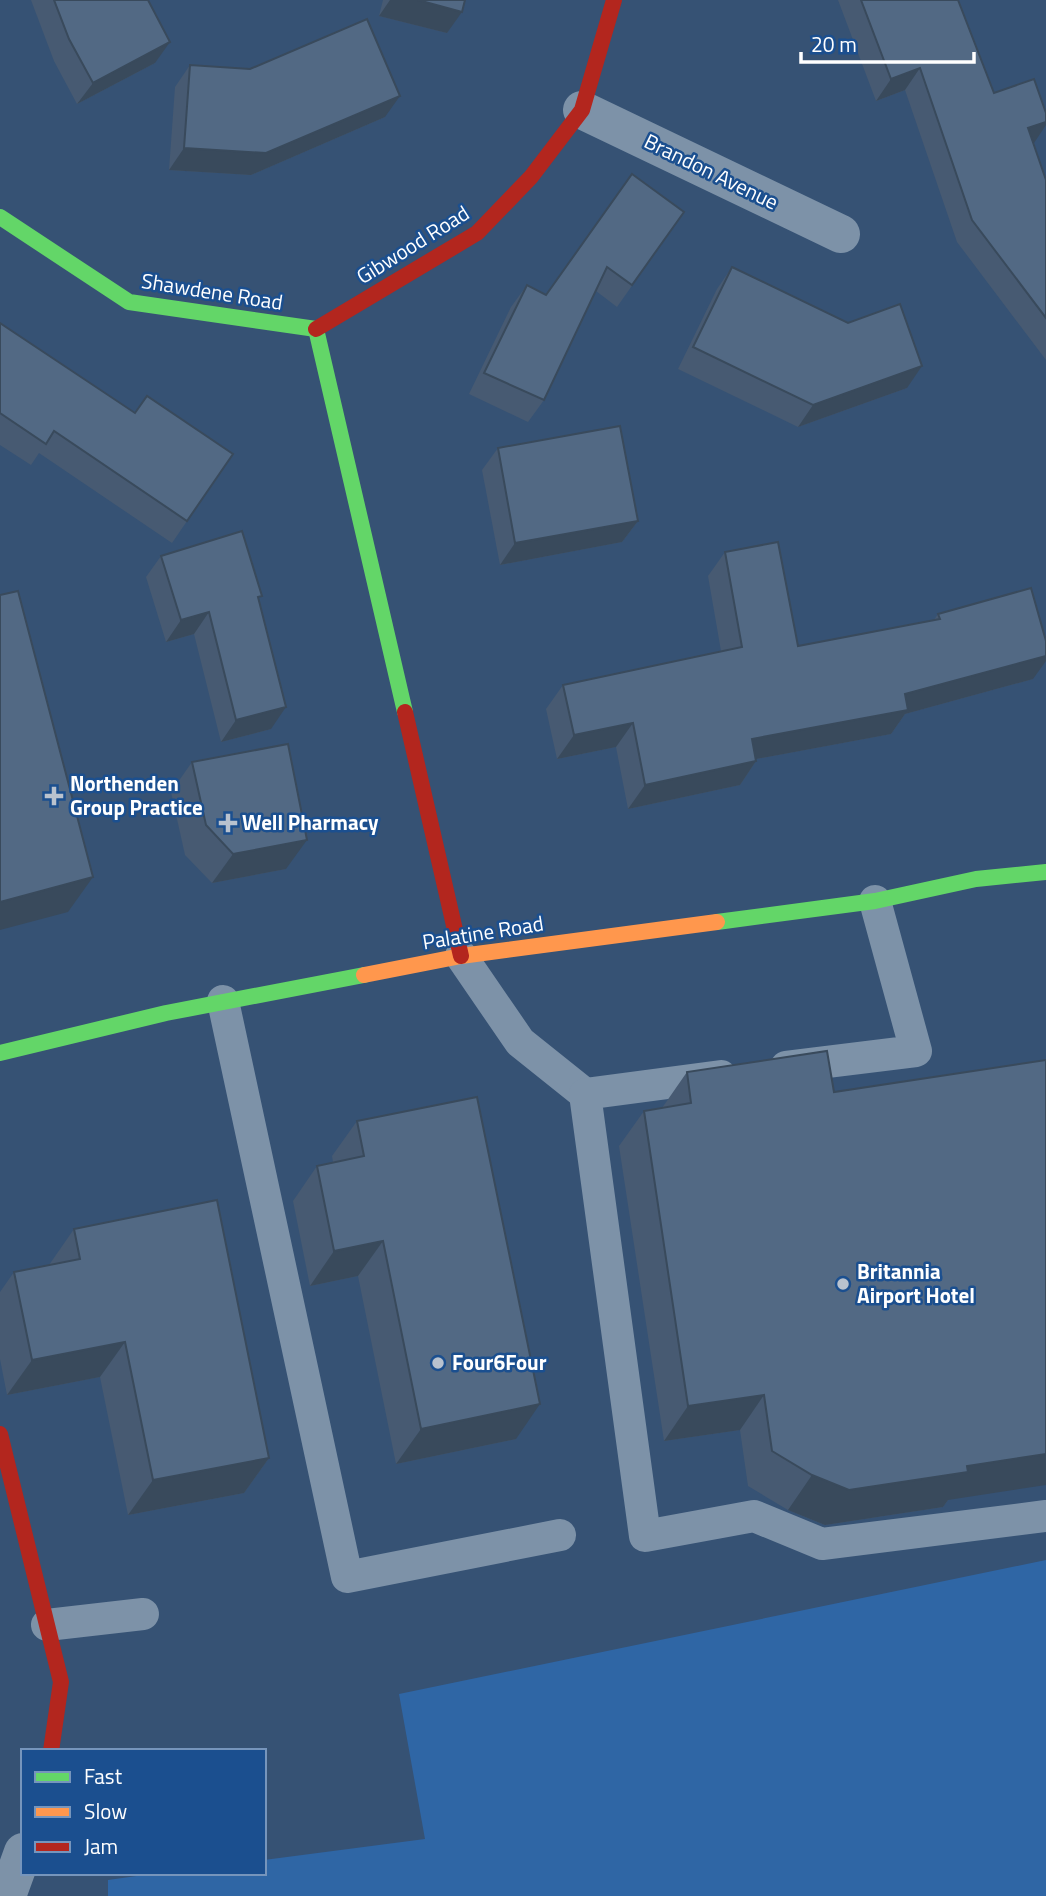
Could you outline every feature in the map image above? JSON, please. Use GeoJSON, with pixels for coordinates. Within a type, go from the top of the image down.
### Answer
{"type":"FeatureCollection","features":[{"type":"Feature","properties":{"kind":"street","name":"Gibwood Road"},"geometry":{"type":"LineString","coordinates":[[316,329],[477,233],[531,177],[582,110],[614,0]]}},
{"type":"Feature","properties":{"kind":"street","name":"Brandon Avenue"},"geometry":{"type":"LineString","coordinates":[[582,110],[841,234]]}},
{"type":"Feature","properties":{"kind":"street","name":"Shawdene Road"},"geometry":{"type":"LineString","coordinates":[[0,217],[129,302],[316,329]]}},
{"type":"Feature","properties":{"kind":"street"},"geometry":{"type":"LineString","coordinates":[[316,329],[461,956]]}},
{"type":"Feature","properties":{"kind":"street"},"geometry":{"type":"LineString","coordinates":[[976,879],[1046,856]]}},
{"type":"Feature","properties":{"kind":"street"},"geometry":{"type":"LineString","coordinates":[[976,879],[1046,872]]}},
{"type":"Feature","properties":{"kind":"street","name":"Palatine Road"},"geometry":{"type":"LineString","coordinates":[[0,1053],[223,1001],[461,956],[875,901],[976,879]]}},
{"type":"Feature","properties":{"kind":"street"},"geometry":{"type":"LineString","coordinates":[[0,1434],[61,1682],[51,1749]]}},
{"type":"Feature","properties":{"kind":"street"},"geometry":{"type":"LineString","coordinates":[[7,1896],[21,1858]]}},
{"type":"Feature","properties":{"kind":"lane"},"geometry":{"type":"LineString","coordinates":[[585,1094],[916,1051],[875,901]]}},
{"type":"Feature","properties":{"kind":"lane"},"geometry":{"type":"LineString","coordinates":[[461,956],[520,1042],[585,1094],[645,1536],[754,1516],[822,1544],[1046,1516]]}},
{"type":"Feature","properties":{"kind":"lane"},"geometry":{"type":"LineString","coordinates":[[223,1001],[347,1577],[560,1535]]}},
{"type":"Feature","properties":{"kind":"lane"},"geometry":{"type":"LineString","coordinates":[[47,1625],[143,1614]]}},
{"type":"Feature","properties":{"kind":"shaded area"},"geometry":{"type":"Polygon","coordinates":[[[1046,1560],[1046,1896],[108,1896],[108,1880],[144,1875],[266,1875],[266,1860],[425,1839],[399,1694],[1046,1560]]]}},
{"type":"Feature","properties":{"kind":"building"},"geometry":{"type":"Polygon","coordinates":[[[54,0],[148,0],[170,42],[93,83],[69,39],[54,0]]]}},
{"type":"Feature","properties":{"kind":"building"},"geometry":{"type":"Polygon","coordinates":[[[418,0],[465,0],[462,12],[418,0]]]}},
{"type":"Feature","properties":{"kind":"building"},"geometry":{"type":"Polygon","coordinates":[[[861,0],[958,0],[994,93],[1034,79],[1046,113],[1046,122],[1028,128],[1046,180],[1046,318],[972,220],[920,68],[891,79],[861,0]]]}},
{"type":"Feature","properties":{"kind":"building"},"geometry":{"type":"Polygon","coordinates":[[[367,19],[400,96],[266,153],[184,148],[190,65],[250,69],[367,19]]]}},
{"type":"Feature","properties":{"kind":"building"},"geometry":{"type":"Polygon","coordinates":[[[632,174],[684,212],[632,285],[607,267],[544,400],[484,373],[527,285],[546,295],[632,174]]]}},
{"type":"Feature","properties":{"kind":"building"},"geometry":{"type":"Polygon","coordinates":[[[732,267],[848,323],[900,304],[922,366],[813,405],[693,347],[732,267]]]}},
{"type":"Feature","properties":{"kind":"building"},"geometry":{"type":"Polygon","coordinates":[[[0,323],[135,413],[147,396],[233,454],[187,521],[54,431],[46,444],[0,413],[0,323]]]}},
{"type":"Feature","properties":{"kind":"building"},"geometry":{"type":"Polygon","coordinates":[[[620,426],[638,521],[515,543],[498,448],[620,426]]]}},
{"type":"Feature","properties":{"kind":"building"},"geometry":{"type":"Polygon","coordinates":[[[242,531],[262,596],[258,597],[286,707],[236,720],[209,612],[181,620],[161,556],[242,531]]]}},
{"type":"Feature","properties":{"kind":"building"},"geometry":{"type":"Polygon","coordinates":[[[778,542],[798,646],[940,619],[938,614],[1031,588],[1046,641],[1046,656],[905,694],[908,710],[752,739],[756,761],[645,785],[633,723],[574,735],[563,685],[742,647],[725,552],[778,542]]]}},
{"type":"Feature","properties":{"kind":"building"},"geometry":{"type":"Polygon","coordinates":[[[18,591],[93,877],[0,902],[0,595],[18,591]]]}},
{"type":"Feature","properties":{"kind":"building"},"geometry":{"type":"Polygon","coordinates":[[[288,744],[307,840],[233,854],[206,825],[192,762],[288,744]]]}},
{"type":"Feature","properties":{"kind":"building","name":"Britannia Airport Hotel"},"geometry":{"type":"Polygon","coordinates":[[[827,1051],[834,1092],[1046,1060],[1046,1454],[967,1466],[968,1472],[849,1490],[812,1475],[772,1451],[764,1395],[688,1406],[644,1111],[691,1103],[687,1072],[827,1051]]]}},
{"type":"Feature","properties":{"kind":"building","name":"Four6Four"},"geometry":{"type":"Polygon","coordinates":[[[477,1097],[540,1404],[421,1429],[383,1241],[334,1251],[317,1166],[364,1156],[357,1121],[477,1097]]]}},
{"type":"Feature","properties":{"kind":"building"},"geometry":{"type":"Polygon","coordinates":[[[217,1200],[269,1458],[153,1480],[125,1342],[32,1360],[14,1272],[80,1259],[74,1229],[217,1200]]]}},
{"type":"Feature","properties":{"kind":"traffic: fast"},"geometry":{"type":"LineString","coordinates":[[0,217],[129,302],[316,329]]}},
{"type":"Feature","properties":{"kind":"traffic: fast"},"geometry":{"type":"LineString","coordinates":[[316,329],[405,712]]}},
{"type":"Feature","properties":{"kind":"traffic: fast"},"geometry":{"type":"LineString","coordinates":[[717,922],[875,901],[976,879],[1046,872]]}},
{"type":"Feature","properties":{"kind":"traffic: fast"},"geometry":{"type":"LineString","coordinates":[[0,1053],[166,1013],[364,975]]}},
{"type":"Feature","properties":{"kind":"traffic: slow"},"geometry":{"type":"LineString","coordinates":[[364,975],[461,956],[717,922]]}},
{"type":"Feature","properties":{"kind":"traffic: jam"},"geometry":{"type":"LineString","coordinates":[[316,329],[477,233],[531,177],[582,110],[614,0]]}},
{"type":"Feature","properties":{"kind":"traffic: jam"},"geometry":{"type":"LineString","coordinates":[[405,712],[461,956]]}},
{"type":"Feature","properties":{"kind":"traffic: jam"},"geometry":{"type":"LineString","coordinates":[[0,1434],[61,1682],[51,1749]]}},
{"type":"Feature","properties":{"kind":"place","name":"Northenden Group Practice"},"geometry":{"type":"Point","coordinates":[54,796]}},
{"type":"Feature","properties":{"kind":"place","name":"Well Pharmacy"},"geometry":{"type":"Point","coordinates":[228,823]}},
{"type":"Feature","properties":{"kind":"place","name":"Britannia Airport Hotel"},"geometry":{"type":"Point","coordinates":[843,1284]}},
{"type":"Feature","properties":{"kind":"place","name":"Four6Four"},"geometry":{"type":"Point","coordinates":[438,1363]}}]}
